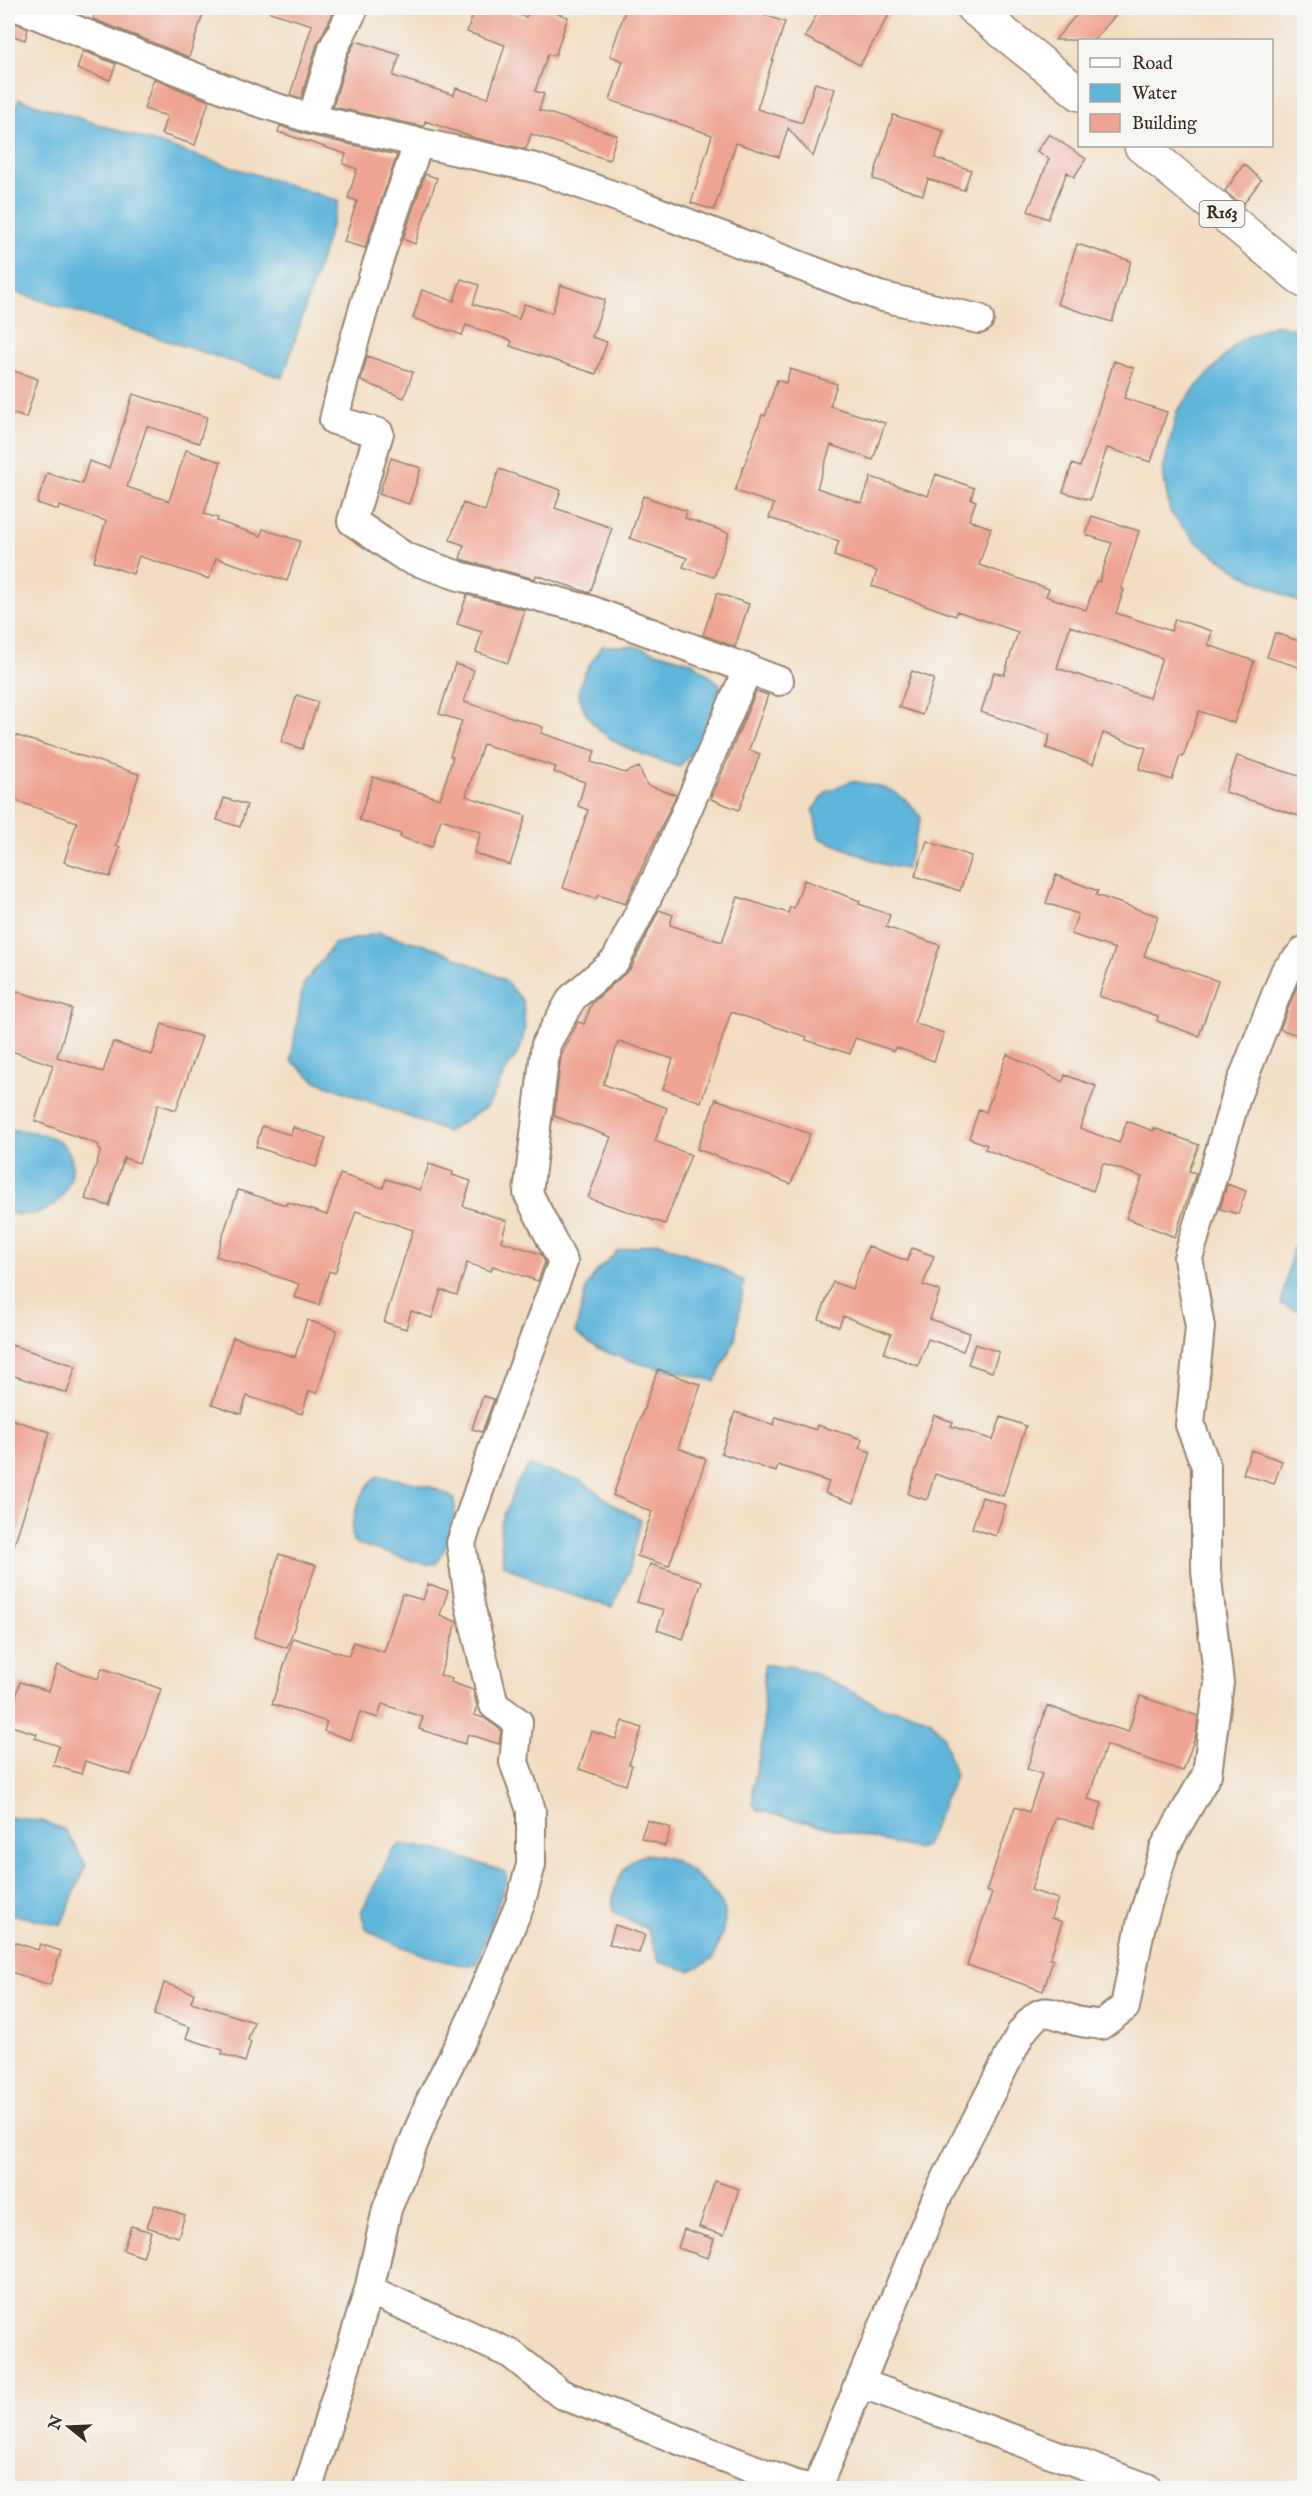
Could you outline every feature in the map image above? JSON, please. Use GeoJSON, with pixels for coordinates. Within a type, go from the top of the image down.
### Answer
{"type":"FeatureCollection","features":[{"type":"Feature","properties":{"kind":"main road"},"geometry":{"type":"LineString","coordinates":[[973,8],[1078,92]]}},
{"type":"Feature","properties":{"kind":"main road","name":"R163"},"geometry":{"type":"LineString","coordinates":[[1142,147],[1305,281]]}},
{"type":"Feature","properties":{"kind":"street"},"geometry":{"type":"LineString","coordinates":[[20,8],[255,101],[312,119],[535,168],[640,205],[879,296],[979,319]]}},
{"type":"Feature","properties":{"kind":"street"},"geometry":{"type":"LineString","coordinates":[[312,119],[333,49],[354,8]]}},
{"type":"Feature","properties":{"kind":"street"},"geometry":{"type":"LineString","coordinates":[[419,142],[391,218],[348,360],[334,420],[379,433],[352,521],[405,557],[459,576],[590,610],[779,681]]}},
{"type":"Feature","properties":{"kind":"street"},"geometry":{"type":"LineString","coordinates":[[308,2488],[369,2290],[387,2209],[430,2102],[471,2021],[507,1936],[520,1904],[531,1865],[531,1810],[514,1762],[518,1722],[494,1705],[470,1605],[461,1543],[494,1446],[563,1262],[528,1193],[546,1044],[572,998],[616,960],[665,861],[748,668]]}},
{"type":"Feature","properties":{"kind":"street"},"geometry":{"type":"LineString","coordinates":[[369,2290],[512,2354],[561,2394],[622,2416],[712,2454],[808,2488],[817,2487],[937,2197],[1021,2033],[1034,2016],[1050,2011],[1075,2021],[1101,2025],[1125,2007],[1141,1924],[1165,1847],[1207,1774],[1219,1683],[1206,1571],[1206,1466],[1190,1425],[1200,1327],[1188,1258],[1236,1094],[1285,972],[1305,951]]}},
{"type":"Feature","properties":{"kind":"street"},"geometry":{"type":"LineString","coordinates":[[856,2390],[871,2387],[1147,2488]]}},
{"type":"Feature","properties":{"kind":"water"},"geometry":{"type":"Polygon","coordinates":[[[19,99],[339,201],[283,378],[8,290],[8,136],[19,99]]]}},
{"type":"Feature","properties":{"kind":"water"},"geometry":{"type":"Polygon","coordinates":[[[1275,324],[1304,331],[1304,605],[1239,572],[1195,541],[1170,512],[1163,471],[1177,411],[1240,340],[1275,324]]]}},
{"type":"Feature","properties":{"kind":"water"},"geometry":{"type":"Polygon","coordinates":[[[602,646],[634,646],[694,663],[721,685],[708,736],[679,767],[622,746],[598,729],[589,717],[580,699],[580,685],[602,646]]]}},
{"type":"Feature","properties":{"kind":"water"},"geometry":{"type":"Polygon","coordinates":[[[852,781],[892,791],[907,801],[921,818],[906,869],[885,865],[819,838],[813,810],[827,791],[852,781]]]}},
{"type":"Feature","properties":{"kind":"water"},"geometry":{"type":"Polygon","coordinates":[[[379,933],[436,948],[505,980],[523,1001],[525,1029],[520,1050],[506,1070],[488,1106],[447,1132],[314,1080],[291,1060],[303,985],[334,944],[379,933]]]}},
{"type":"Feature","properties":{"kind":"water"},"geometry":{"type":"Polygon","coordinates":[[[8,1129],[56,1139],[67,1149],[71,1157],[69,1182],[60,1198],[48,1209],[28,1215],[8,1212],[8,1129]]]}},
{"type":"Feature","properties":{"kind":"water"},"geometry":{"type":"Polygon","coordinates":[[[657,1242],[718,1266],[744,1282],[735,1340],[715,1381],[641,1364],[597,1349],[575,1333],[586,1289],[595,1273],[618,1251],[657,1242]]]}},
{"type":"Feature","properties":{"kind":"water"},"geometry":{"type":"Polygon","coordinates":[[[1304,1244],[1304,1312],[1281,1305],[1293,1248],[1304,1244]]]}},
{"type":"Feature","properties":{"kind":"water"},"geometry":{"type":"Polygon","coordinates":[[[529,1466],[582,1481],[617,1507],[641,1520],[629,1571],[612,1607],[548,1588],[503,1564],[500,1525],[518,1481],[529,1466]]]}},
{"type":"Feature","properties":{"kind":"water"},"geometry":{"type":"Polygon","coordinates":[[[378,1476],[439,1490],[454,1499],[451,1532],[437,1563],[427,1565],[354,1543],[352,1526],[357,1507],[366,1489],[378,1476]]]}},
{"type":"Feature","properties":{"kind":"water"},"geometry":{"type":"Polygon","coordinates":[[[764,1665],[790,1666],[812,1672],[882,1707],[908,1712],[930,1720],[943,1735],[955,1776],[925,1846],[917,1849],[760,1811],[753,1805],[753,1786],[763,1738],[764,1665]]]}},
{"type":"Feature","properties":{"kind":"water"},"geometry":{"type":"Polygon","coordinates":[[[8,1817],[42,1821],[65,1830],[86,1865],[61,1925],[8,1914],[8,1817]]]}},
{"type":"Feature","properties":{"kind":"water"},"geometry":{"type":"Polygon","coordinates":[[[401,1844],[442,1851],[506,1872],[507,1879],[476,1965],[436,1959],[389,1941],[366,1929],[361,1912],[392,1851],[401,1844]]]}},
{"type":"Feature","properties":{"kind":"water"},"geometry":{"type":"Polygon","coordinates":[[[645,1854],[668,1858],[684,1867],[710,1889],[722,1905],[725,1913],[724,1925],[713,1959],[690,1971],[659,1962],[647,1929],[613,1912],[614,1895],[620,1877],[630,1863],[645,1854]]]}},
{"type":"Feature","properties":{"kind":"building"},"geometry":{"type":"Polygon","coordinates":[[[97,8],[205,8],[189,57],[93,19],[97,8]]]}},
{"type":"Feature","properties":{"kind":"building"},"geometry":{"type":"Polygon","coordinates":[[[270,8],[336,8],[317,44],[301,98],[290,95],[312,25],[270,12],[270,8]]]}},
{"type":"Feature","properties":{"kind":"building"},"geometry":{"type":"Polygon","coordinates":[[[475,8],[496,8],[526,17],[530,8],[540,8],[568,17],[555,56],[548,54],[535,91],[544,94],[539,110],[617,135],[609,160],[531,134],[526,149],[475,138],[425,121],[424,126],[421,126],[333,107],[348,55],[356,41],[400,55],[393,76],[454,95],[456,88],[488,98],[505,45],[467,32],[475,8]]]}},
{"type":"Feature","properties":{"kind":"building"},"geometry":{"type":"Polygon","coordinates":[[[626,8],[743,8],[785,22],[757,109],[802,123],[815,83],[835,89],[813,157],[788,128],[779,157],[736,143],[714,210],[691,203],[712,135],[610,100],[623,61],[610,56],[626,8]]]}},
{"type":"Feature","properties":{"kind":"building"},"geometry":{"type":"Polygon","coordinates":[[[820,8],[893,8],[860,65],[805,37],[820,8]]]}},
{"type":"Feature","properties":{"kind":"building"},"geometry":{"type":"Polygon","coordinates":[[[1082,8],[1122,8],[1095,39],[1055,40],[1082,8]]]}},
{"type":"Feature","properties":{"kind":"building"},"geometry":{"type":"Polygon","coordinates":[[[8,19],[28,29],[25,40],[8,34],[8,19]]]}},
{"type":"Feature","properties":{"kind":"building"},"geometry":{"type":"Polygon","coordinates":[[[83,51],[116,64],[110,80],[77,69],[83,51]]]}},
{"type":"Feature","properties":{"kind":"building"},"geometry":{"type":"Polygon","coordinates":[[[154,79],[209,101],[195,145],[161,134],[167,116],[144,109],[154,79]]]}},
{"type":"Feature","properties":{"kind":"building"},"geometry":{"type":"Polygon","coordinates":[[[893,115],[944,131],[935,158],[971,170],[964,190],[928,179],[923,195],[873,179],[893,115]]]}},
{"type":"Feature","properties":{"kind":"building"},"geometry":{"type":"Polygon","coordinates":[[[280,126],[308,135],[397,155],[365,248],[344,242],[357,201],[348,198],[357,169],[343,164],[346,154],[278,132],[280,126]]]}},
{"type":"Feature","properties":{"kind":"building"},"geometry":{"type":"Polygon","coordinates":[[[1049,134],[1086,159],[1074,177],[1067,172],[1048,219],[1028,211],[1049,159],[1037,151],[1049,134]]]}},
{"type":"Feature","properties":{"kind":"building"},"geometry":{"type":"Polygon","coordinates":[[[1244,164],[1261,180],[1242,206],[1225,191],[1244,164]]]}},
{"type":"Feature","properties":{"kind":"building"},"geometry":{"type":"Polygon","coordinates":[[[425,174],[437,178],[415,244],[403,239],[425,174]]]}},
{"type":"Feature","properties":{"kind":"building"},"geometry":{"type":"Polygon","coordinates":[[[1077,244],[1131,261],[1112,322],[1057,304],[1077,244]]]}},
{"type":"Feature","properties":{"kind":"building"},"geometry":{"type":"Polygon","coordinates":[[[461,279],[479,285],[473,304],[519,319],[524,304],[552,313],[561,285],[605,300],[592,337],[607,342],[596,374],[510,346],[512,341],[466,325],[462,335],[413,318],[422,290],[454,301],[461,279]]]}},
{"type":"Feature","properties":{"kind":"building"},"geometry":{"type":"Polygon","coordinates":[[[367,356],[413,372],[404,398],[361,381],[367,356]]]}},
{"type":"Feature","properties":{"kind":"building"},"geometry":{"type":"Polygon","coordinates":[[[1114,361],[1134,368],[1124,398],[1167,412],[1151,462],[1107,448],[1090,500],[1063,492],[1072,464],[1080,467],[1114,361]]]}},
{"type":"Feature","properties":{"kind":"building"},"geometry":{"type":"Polygon","coordinates":[[[8,369],[38,379],[26,418],[8,412],[8,369]]]}},
{"type":"Feature","properties":{"kind":"building"},"geometry":{"type":"Polygon","coordinates":[[[790,369],[837,384],[830,406],[885,423],[873,460],[831,445],[817,488],[862,503],[871,477],[928,496],[936,474],[974,488],[971,499],[976,501],[969,520],[991,528],[979,565],[1049,589],[1046,596],[1086,610],[1096,581],[1099,582],[1112,543],[1086,535],[1092,516],[1139,531],[1116,613],[1171,631],[1175,619],[1212,631],[1208,645],[1254,661],[1234,723],[1199,711],[1183,757],[1180,756],[1172,780],[1139,769],[1146,748],[1103,733],[1093,764],[1046,748],[1050,735],[981,712],[994,672],[1004,675],[1018,632],[957,611],[956,616],[872,586],[877,571],[834,556],[839,541],[769,518],[774,504],[735,491],[777,380],[786,383],[790,369]],[[1070,626],[1057,668],[1149,698],[1162,658],[1070,626]]]}},
{"type":"Feature","properties":{"kind":"building"},"geometry":{"type":"Polygon","coordinates":[[[133,394],[207,417],[199,443],[147,426],[127,487],[169,501],[186,450],[221,462],[204,514],[218,518],[217,521],[261,536],[263,529],[300,541],[287,581],[216,558],[209,579],[139,556],[133,574],[94,561],[106,521],[59,506],[58,510],[37,503],[47,473],[82,484],[89,461],[109,468],[133,394]]]}},
{"type":"Feature","properties":{"kind":"building"},"geometry":{"type":"Polygon","coordinates":[[[391,458],[421,468],[409,504],[379,494],[391,458]]]}},
{"type":"Feature","properties":{"kind":"building"},"geometry":{"type":"Polygon","coordinates":[[[499,469],[561,490],[555,508],[612,528],[590,593],[536,575],[535,579],[460,559],[464,545],[450,540],[463,503],[485,511],[499,469]]]}},
{"type":"Feature","properties":{"kind":"building"},"geometry":{"type":"Polygon","coordinates":[[[643,496],[687,511],[685,518],[729,533],[714,577],[683,567],[687,558],[630,538],[643,496]]]}},
{"type":"Feature","properties":{"kind":"building"},"geometry":{"type":"Polygon","coordinates":[[[717,593],[749,604],[735,647],[703,635],[717,593]]]}},
{"type":"Feature","properties":{"kind":"building"},"geometry":{"type":"Polygon","coordinates":[[[467,595],[525,610],[508,663],[476,652],[482,632],[457,624],[467,595]]]}},
{"type":"Feature","properties":{"kind":"building"},"geometry":{"type":"Polygon","coordinates":[[[1275,633],[1305,643],[1305,669],[1267,657],[1275,633]]]}},
{"type":"Feature","properties":{"kind":"building"},"geometry":{"type":"Polygon","coordinates":[[[455,664],[474,670],[464,702],[543,727],[541,733],[595,751],[591,762],[625,773],[639,767],[647,785],[676,795],[625,904],[598,895],[596,899],[563,888],[588,810],[578,806],[585,782],[554,772],[556,767],[483,744],[466,796],[526,816],[510,865],[474,853],[481,832],[441,819],[432,847],[359,820],[373,777],[440,799],[453,757],[450,756],[462,721],[439,714],[455,664]]]}},
{"type":"Feature","properties":{"kind":"building"},"geometry":{"type":"Polygon","coordinates":[[[912,671],[934,679],[922,715],[899,707],[912,671]]]}},
{"type":"Feature","properties":{"kind":"building"},"geometry":{"type":"Polygon","coordinates":[[[756,691],[768,695],[749,750],[760,754],[739,810],[711,799],[756,691]]]}},
{"type":"Feature","properties":{"kind":"building"},"geometry":{"type":"Polygon","coordinates":[[[297,695],[318,702],[302,749],[281,742],[297,695]]]}},
{"type":"Feature","properties":{"kind":"building"},"geometry":{"type":"Polygon","coordinates":[[[8,733],[139,774],[116,846],[120,847],[110,877],[64,862],[77,822],[8,798],[8,733]]]}},
{"type":"Feature","properties":{"kind":"building"},"geometry":{"type":"Polygon","coordinates":[[[1237,756],[1305,778],[1305,818],[1225,792],[1237,756]]]}},
{"type":"Feature","properties":{"kind":"building"},"geometry":{"type":"Polygon","coordinates":[[[224,798],[247,805],[240,827],[217,820],[224,798]]]}},
{"type":"Feature","properties":{"kind":"building"},"geometry":{"type":"Polygon","coordinates":[[[927,841],[971,856],[960,891],[915,876],[927,841]]]}},
{"type":"Feature","properties":{"kind":"building"},"geometry":{"type":"Polygon","coordinates":[[[1056,875],[1098,891],[1096,895],[1158,916],[1144,956],[1218,981],[1199,1036],[1157,1021],[1158,1016],[1099,996],[1115,949],[1071,934],[1078,914],[1046,903],[1056,875]]]}},
{"type":"Feature","properties":{"kind":"building"},"geometry":{"type":"Polygon","coordinates":[[[804,880],[890,915],[886,927],[940,945],[914,1023],[944,1033],[934,1061],[895,1047],[894,1051],[855,1038],[850,1054],[731,1012],[701,1102],[663,1089],[673,1059],[619,1041],[603,1084],[667,1108],[655,1141],[691,1155],[665,1224],[588,1198],[611,1137],[554,1116],[561,1056],[578,1022],[584,1024],[592,1003],[631,968],[659,910],[673,915],[670,925],[722,942],[738,897],[788,913],[790,907],[794,908],[804,880]]]}},
{"type":"Feature","properties":{"kind":"building"},"geometry":{"type":"Polygon","coordinates":[[[1305,975],[1305,1038],[1280,1029],[1299,981],[1305,975]]]}},
{"type":"Feature","properties":{"kind":"building"},"geometry":{"type":"Polygon","coordinates":[[[14,990],[72,1009],[57,1057],[103,1072],[113,1042],[152,1055],[162,1024],[202,1037],[176,1110],[158,1104],[139,1163],[124,1158],[109,1206],[85,1199],[101,1150],[98,1149],[99,1145],[35,1121],[53,1065],[8,1050],[8,1011],[14,990]]]}},
{"type":"Feature","properties":{"kind":"building"},"geometry":{"type":"Polygon","coordinates":[[[1007,1054],[1063,1082],[1065,1075],[1096,1086],[1080,1128],[1119,1143],[1127,1121],[1153,1131],[1154,1128],[1199,1145],[1189,1171],[1196,1173],[1175,1237],[1126,1218],[1142,1177],[1103,1163],[1093,1191],[985,1149],[987,1145],[969,1138],[979,1109],[986,1112],[1007,1054]]]}},
{"type":"Feature","properties":{"kind":"building"},"geometry":{"type":"Polygon","coordinates":[[[716,1099],[810,1134],[791,1184],[697,1149],[716,1099]]]}},
{"type":"Feature","properties":{"kind":"building"},"geometry":{"type":"Polygon","coordinates":[[[262,1126],[291,1135],[293,1127],[326,1138],[316,1167],[256,1147],[262,1126]]]}},
{"type":"Feature","properties":{"kind":"building"},"geometry":{"type":"Polygon","coordinates":[[[429,1164],[471,1181],[463,1206],[507,1221],[501,1241],[541,1254],[545,1262],[538,1281],[493,1266],[491,1271],[467,1263],[457,1295],[441,1290],[432,1318],[411,1311],[406,1329],[384,1322],[413,1230],[356,1211],[335,1273],[329,1271],[319,1305],[294,1297],[299,1284],[216,1256],[238,1190],[327,1215],[340,1174],[383,1188],[386,1179],[420,1190],[429,1164]]]}},
{"type":"Feature","properties":{"kind":"building"},"geometry":{"type":"Polygon","coordinates":[[[1227,1184],[1246,1191],[1238,1214],[1220,1209],[1227,1184]]]}},
{"type":"Feature","properties":{"kind":"building"},"geometry":{"type":"Polygon","coordinates":[[[868,1246],[907,1261],[912,1248],[934,1256],[923,1285],[940,1291],[930,1319],[970,1333],[963,1351],[928,1339],[918,1366],[884,1353],[891,1334],[843,1316],[839,1327],[819,1319],[833,1282],[852,1289],[868,1246]]]}},
{"type":"Feature","properties":{"kind":"building"},"geometry":{"type":"Polygon","coordinates":[[[307,1320],[337,1330],[317,1393],[309,1391],[302,1414],[247,1396],[241,1414],[212,1404],[233,1337],[295,1357],[307,1320]]]}},
{"type":"Feature","properties":{"kind":"building"},"geometry":{"type":"Polygon","coordinates":[[[8,1344],[76,1366],[67,1393],[8,1374],[8,1344]]]}},
{"type":"Feature","properties":{"kind":"building"},"geometry":{"type":"Polygon","coordinates":[[[975,1344],[999,1352],[992,1372],[968,1364],[975,1344]]]}},
{"type":"Feature","properties":{"kind":"building"},"geometry":{"type":"Polygon","coordinates":[[[658,1369],[701,1385],[678,1448],[706,1459],[669,1566],[637,1556],[652,1512],[613,1495],[658,1369]]]}},
{"type":"Feature","properties":{"kind":"building"},"geometry":{"type":"Polygon","coordinates":[[[483,1396],[494,1399],[482,1432],[472,1429],[483,1396]]]}},
{"type":"Feature","properties":{"kind":"building"},"geometry":{"type":"Polygon","coordinates":[[[735,1412],[774,1425],[776,1417],[816,1430],[817,1425],[862,1439],[859,1448],[871,1452],[854,1503],[825,1493],[829,1482],[778,1465],[776,1472],[721,1453],[735,1412]]]}},
{"type":"Feature","properties":{"kind":"building"},"geometry":{"type":"Polygon","coordinates":[[[934,1415],[953,1422],[951,1426],[993,1440],[1001,1417],[1026,1426],[1003,1496],[935,1474],[927,1500],[908,1494],[934,1415]]]}},
{"type":"Feature","properties":{"kind":"building"},"geometry":{"type":"Polygon","coordinates":[[[8,1418],[50,1432],[12,1551],[8,1550],[8,1418]]]}},
{"type":"Feature","properties":{"kind":"building"},"geometry":{"type":"Polygon","coordinates":[[[1251,1450],[1282,1461],[1274,1484],[1243,1474],[1251,1450]]]}},
{"type":"Feature","properties":{"kind":"building"},"geometry":{"type":"Polygon","coordinates":[[[982,1497],[1006,1505],[996,1536],[972,1528],[982,1497]]]}},
{"type":"Feature","properties":{"kind":"building"},"geometry":{"type":"Polygon","coordinates":[[[279,1554],[316,1565],[287,1648],[254,1637],[279,1554]]]}},
{"type":"Feature","properties":{"kind":"building"},"geometry":{"type":"Polygon","coordinates":[[[650,1564],[702,1581],[683,1639],[657,1630],[664,1610],[637,1602],[650,1564]]]}},
{"type":"Feature","properties":{"kind":"building"},"geometry":{"type":"Polygon","coordinates":[[[428,1584],[448,1591],[440,1615],[457,1622],[440,1675],[452,1679],[451,1682],[473,1690],[477,1706],[474,1715],[484,1718],[501,1730],[499,1744],[468,1734],[465,1744],[419,1729],[423,1717],[382,1704],[378,1718],[360,1712],[351,1740],[324,1731],[327,1722],[272,1704],[293,1638],[349,1656],[353,1642],[384,1652],[402,1594],[423,1600],[428,1584]]]}},
{"type":"Feature","properties":{"kind":"building"},"geometry":{"type":"Polygon","coordinates":[[[57,1665],[98,1679],[102,1668],[161,1689],[131,1775],[85,1761],[81,1774],[53,1765],[59,1746],[35,1738],[37,1734],[8,1725],[20,1682],[49,1691],[57,1665]]]}},
{"type":"Feature","properties":{"kind":"building"},"geometry":{"type":"Polygon","coordinates":[[[1140,1696],[1198,1716],[1196,1734],[1183,1771],[1106,1745],[1088,1799],[1102,1803],[1094,1829],[1056,1817],[1031,1890],[1058,1899],[1051,1918],[1062,1922],[1043,1991],[967,1965],[992,1893],[986,1891],[1015,1807],[1029,1812],[1042,1774],[1027,1769],[1047,1706],[1128,1732],[1140,1696]]]}},
{"type":"Feature","properties":{"kind":"building"},"geometry":{"type":"Polygon","coordinates":[[[622,1721],[642,1728],[629,1764],[632,1765],[626,1785],[579,1769],[591,1731],[616,1739],[622,1721]]]}},
{"type":"Feature","properties":{"kind":"building"},"geometry":{"type":"Polygon","coordinates":[[[647,1820],[671,1828],[665,1846],[641,1838],[647,1820]]]}},
{"type":"Feature","properties":{"kind":"building"},"geometry":{"type":"Polygon","coordinates":[[[615,1925],[645,1935],[639,1953],[609,1944],[615,1925]]]}},
{"type":"Feature","properties":{"kind":"building"},"geometry":{"type":"Polygon","coordinates":[[[8,1940],[38,1950],[40,1944],[61,1951],[50,1985],[8,1971],[8,1940]]]}},
{"type":"Feature","properties":{"kind":"building"},"geometry":{"type":"Polygon","coordinates":[[[164,1983],[194,1993],[191,2002],[254,2022],[248,2040],[251,2042],[245,2062],[222,2054],[223,2050],[186,2038],[190,2027],[154,2015],[164,1983]]]}},
{"type":"Feature","properties":{"kind":"building"},"geometry":{"type":"Polygon","coordinates":[[[715,2181],[739,2189],[724,2235],[699,2227],[715,2181]]]}},
{"type":"Feature","properties":{"kind":"building"},"geometry":{"type":"Polygon","coordinates":[[[155,2205],[185,2215],[178,2237],[147,2227],[155,2205]]]}},
{"type":"Feature","properties":{"kind":"building"},"geometry":{"type":"Polygon","coordinates":[[[131,2226],[151,2232],[143,2257],[123,2250],[131,2226]]]}},
{"type":"Feature","properties":{"kind":"building"},"geometry":{"type":"Polygon","coordinates":[[[684,2229],[714,2239],[708,2258],[678,2248],[684,2229]]]}}]}
